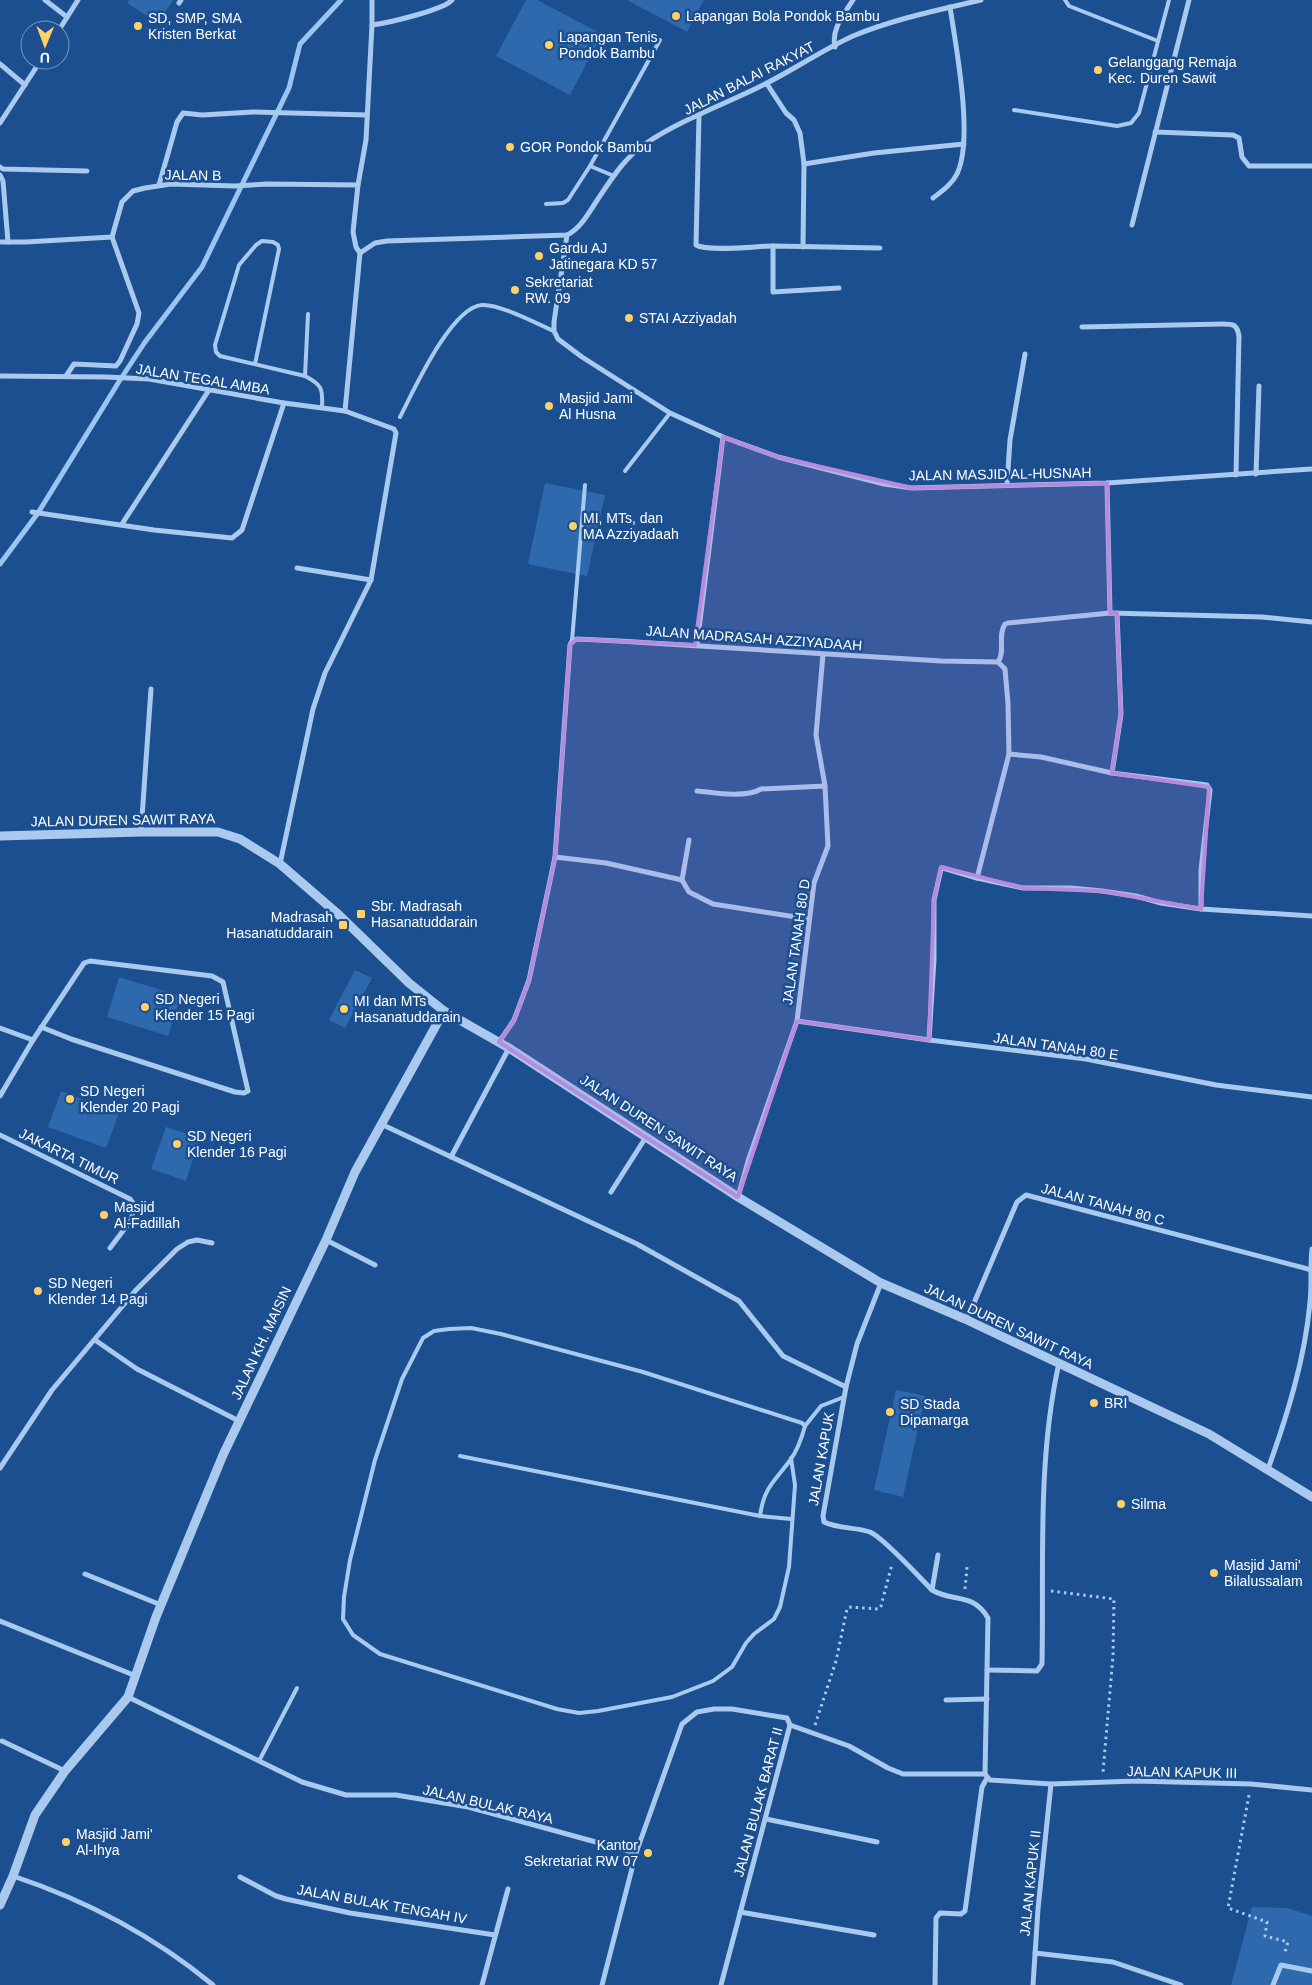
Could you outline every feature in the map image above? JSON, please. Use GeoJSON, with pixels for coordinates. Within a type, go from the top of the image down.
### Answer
{"type":"FeatureCollection","features":[{"type":"Feature","properties":{"kind":"street"},"geometry":{"type":"LineString","coordinates":[[45,0],[67,16]]}},
{"type":"Feature","properties":{"kind":"street"},"geometry":{"type":"LineString","coordinates":[[65,20],[78,0]]}},
{"type":"Feature","properties":{"kind":"street"},"geometry":{"type":"LineString","coordinates":[[345,411],[360,253],[356,247],[353,232],[358,185],[366,140],[372,0]]}},
{"type":"Feature","properties":{"kind":"street"},"geometry":{"type":"LineString","coordinates":[[372,25],[391,22],[445,7],[452,0]]}},
{"type":"Feature","properties":{"kind":"street"},"geometry":{"type":"LineString","coordinates":[[835,46],[836,28],[853,0]]}},
{"type":"Feature","properties":{"kind":"street","name":"JALAN BALAI RAKYAT"},"geometry":{"type":"LineString","coordinates":[[567,235],[587,215],[628,159],[644,145],[699,116],[767,84],[853,36],[929,12],[980,0]]}},
{"type":"Feature","properties":{"kind":"street"},"geometry":{"type":"LineString","coordinates":[[1132,225],[1189,0]]}},
{"type":"Feature","properties":{"kind":"street"},"geometry":{"type":"LineString","coordinates":[[933,198],[945,189],[956,176],[962,162],[964,144],[959,63],[950,7]]}},
{"type":"Feature","properties":{"kind":"street"},"geometry":{"type":"LineString","coordinates":[[0,64],[26,85]]}},
{"type":"Feature","properties":{"kind":"street"},"geometry":{"type":"LineString","coordinates":[[0,122],[35,70]]}},
{"type":"Feature","properties":{"kind":"street"},"geometry":{"type":"LineString","coordinates":[[767,84],[786,113],[794,120],[800,133],[804,164],[803,247]]}},
{"type":"Feature","properties":{"kind":"street"},"geometry":{"type":"LineString","coordinates":[[159,186],[177,122],[183,113],[202,115],[301,113],[367,115]]}},
{"type":"Feature","properties":{"kind":"street"},"geometry":{"type":"LineString","coordinates":[[699,116],[696,245],[711,248],[774,246],[880,248]]}},
{"type":"Feature","properties":{"kind":"street"},"geometry":{"type":"LineString","coordinates":[[1155,132],[1233,135],[1238,138],[1242,157],[1249,166],[1312,166]]}},
{"type":"Feature","properties":{"kind":"street"},"geometry":{"type":"LineString","coordinates":[[804,164],[874,153],[964,144]]}},
{"type":"Feature","properties":{"kind":"street"},"geometry":{"type":"LineString","coordinates":[[0,167],[2,169],[87,171]]}},
{"type":"Feature","properties":{"kind":"street"},"geometry":{"type":"LineString","coordinates":[[0,175],[3,181],[8,242]]}},
{"type":"Feature","properties":{"kind":"street","name":"JALAN B"},"geometry":{"type":"LineString","coordinates":[[112,237],[122,202],[126,196],[134,191],[171,184],[234,186],[267,184],[358,185]]}},
{"type":"Feature","properties":{"kind":"street"},"geometry":{"type":"LineString","coordinates":[[360,253],[376,243],[387,241],[567,235],[554,331]]}},
{"type":"Feature","properties":{"kind":"street"},"geometry":{"type":"LineString","coordinates":[[0,242],[112,237],[138,306],[139,319],[116,366],[74,364],[66,376]]}},
{"type":"Feature","properties":{"kind":"street"},"geometry":{"type":"LineString","coordinates":[[774,246],[773,292],[839,288]]}},
{"type":"Feature","properties":{"kind":"street"},"geometry":{"type":"LineString","coordinates":[[1082,326],[1233,324],[1238,328],[1236,475]]}},
{"type":"Feature","properties":{"kind":"street","name":"JALAN MASJID AL-HUSNAH"},"geometry":{"type":"LineString","coordinates":[[554,331],[558,339],[582,357],[670,413],[723,437],[778,457],[884,484],[912,488],[1107,483],[1312,469]]}},
{"type":"Feature","properties":{"kind":"street"},"geometry":{"type":"LineString","coordinates":[[1007,485],[1010,440],[1024,354]]}},
{"type":"Feature","properties":{"kind":"street","name":"JALAN TEGAL AMBA"},"geometry":{"type":"LineString","coordinates":[[0,376],[106,376],[149,379],[284,403],[345,411],[390,426],[396,434],[371,580]]}},
{"type":"Feature","properties":{"kind":"street"},"geometry":{"type":"LineString","coordinates":[[1256,474],[1259,386]]}},
{"type":"Feature","properties":{"kind":"street"},"geometry":{"type":"LineString","coordinates":[[122,524],[209,390]]}},
{"type":"Feature","properties":{"kind":"street"},"geometry":{"type":"LineString","coordinates":[[32,512],[154,530],[232,538],[242,530],[284,403]]}},
{"type":"Feature","properties":{"kind":"street"},"geometry":{"type":"LineString","coordinates":[[697,645],[723,437]]}},
{"type":"Feature","properties":{"kind":"street"},"geometry":{"type":"LineString","coordinates":[[1107,483],[1110,613]]}},
{"type":"Feature","properties":{"kind":"street"},"geometry":{"type":"LineString","coordinates":[[280,864],[313,709],[325,673],[371,580],[297,568]]}},
{"type":"Feature","properties":{"kind":"street"},"geometry":{"type":"LineString","coordinates":[[977,878],[1009,754],[1005,669],[998,662],[1001,658],[1001,630],[1005,624],[1110,613],[1262,617],[1312,622]]}},
{"type":"Feature","properties":{"kind":"street"},"geometry":{"type":"LineString","coordinates":[[1112,773],[1121,714],[1117,613]]}},
{"type":"Feature","properties":{"kind":"street","name":"JALAN MADRASAH AZZIYADAAH"},"geometry":{"type":"LineString","coordinates":[[572,641],[586,639],[823,654],[998,662]]}},
{"type":"Feature","properties":{"kind":"street"},"geometry":{"type":"LineString","coordinates":[[500,1042],[514,1020],[529,980],[555,857],[570,645],[572,641]]}},
{"type":"Feature","properties":{"kind":"street","name":"JALAN TANAH 80 D"},"geometry":{"type":"LineString","coordinates":[[738,1197],[749,1158],[797,1021],[814,883],[828,846],[825,786],[816,735],[823,654]]}},
{"type":"Feature","properties":{"kind":"street"},"geometry":{"type":"LineString","coordinates":[[141,832],[151,689]]}},
{"type":"Feature","properties":{"kind":"street"},"geometry":{"type":"LineString","coordinates":[[1009,754],[1041,757],[1112,773],[1203,783],[1209,787],[1201,870],[1201,909]]}},
{"type":"Feature","properties":{"kind":"street"},"geometry":{"type":"LineString","coordinates":[[697,791],[726,794],[754,792],[761,789],[825,786]]}},
{"type":"Feature","properties":{"kind":"street","name":"JALAN DUREN SAWIT RAYA"},"geometry":{"type":"LineString","coordinates":[[0,836],[218,832],[240,838],[280,864],[338,915],[409,983],[444,1011],[500,1042],[738,1197],[881,1283],[965,1319],[1209,1434],[1312,1497]]}},
{"type":"Feature","properties":{"kind":"street"},"geometry":{"type":"LineString","coordinates":[[689,840],[682,880],[688,892],[713,904],[809,919]]}},
{"type":"Feature","properties":{"kind":"street"},"geometry":{"type":"LineString","coordinates":[[555,857],[606,863],[682,880]]}},
{"type":"Feature","properties":{"kind":"street"},"geometry":{"type":"LineString","coordinates":[[929,1040],[934,959],[934,900],[941,869],[946,868],[977,878],[1023,888],[1071,888],[1102,891],[1201,909],[1312,916]]}},
{"type":"Feature","properties":{"kind":"street"},"geometry":{"type":"LineString","coordinates":[[0,1096],[41,1027],[84,963],[90,961],[212,976],[223,982],[248,1091],[244,1093],[235,1092],[80,1042],[41,1027]]}},
{"type":"Feature","properties":{"kind":"street","name":"JALAN KH. MAISIN"},"geometry":{"type":"LineString","coordinates":[[128,1698],[161,1605],[223,1455],[326,1240],[355,1172],[444,1011]]}},
{"type":"Feature","properties":{"kind":"street","name":"JALAN TANAH 80 E"},"geometry":{"type":"LineString","coordinates":[[797,1021],[929,1040],[1086,1059],[1216,1085],[1312,1097]]}},
{"type":"Feature","properties":{"kind":"street"},"geometry":{"type":"LineString","coordinates":[[0,1028],[33,1040]]}},
{"type":"Feature","properties":{"kind":"street"},"geometry":{"type":"LineString","coordinates":[[451,1157],[509,1048]]}},
{"type":"Feature","properties":{"kind":"street"},"geometry":{"type":"LineString","coordinates":[[381,1124],[637,1244],[739,1301],[783,1356],[846,1387]]}},
{"type":"Feature","properties":{"kind":"street","name":"JAKARTA TIMUR"},"geometry":{"type":"LineString","coordinates":[[0,1135],[130,1199],[133,1203],[132,1219],[110,1248]]}},
{"type":"Feature","properties":{"kind":"street"},"geometry":{"type":"LineString","coordinates":[[611,1192],[646,1137]]}},
{"type":"Feature","properties":{"kind":"street","name":"JALAN TANAH 80 C"},"geometry":{"type":"LineString","coordinates":[[965,1319],[971,1310],[1017,1202],[1026,1195],[1311,1270]]}},
{"type":"Feature","properties":{"kind":"street"},"geometry":{"type":"LineString","coordinates":[[0,1468],[52,1390],[136,1290],[177,1249],[188,1242],[198,1240],[212,1243]]}},
{"type":"Feature","properties":{"kind":"street"},"geometry":{"type":"LineString","coordinates":[[326,1240],[375,1265]]}},
{"type":"Feature","properties":{"kind":"street"},"geometry":{"type":"LineString","coordinates":[[1268,1469],[1280,1436],[1298,1371],[1310,1302],[1312,1249]]}},
{"type":"Feature","properties":{"kind":"street","name":"JALAN KAPUK"},"geometry":{"type":"LineString","coordinates":[[881,1283],[857,1344],[846,1387],[823,1516],[824,1522],[871,1533],[878,1537],[932,1590],[939,1594],[976,1603],[988,1618],[986,1776],[982,1787],[965,1911],[961,1914],[940,1913],[936,1918],[935,1985]]}},
{"type":"Feature","properties":{"kind":"street"},"geometry":{"type":"LineString","coordinates":[[95,1340],[137,1369],[239,1421]]}},
{"type":"Feature","properties":{"kind":"street"},"geometry":{"type":"LineString","coordinates":[[987,1670],[1037,1671],[1042,1664],[1043,1526],[1046,1457],[1053,1388],[1059,1363]]}},
{"type":"Feature","properties":{"kind":"street"},"geometry":{"type":"LineString","coordinates":[[932,1590],[938,1555]]}},
{"type":"Feature","properties":{"kind":"street"},"geometry":{"type":"LineString","coordinates":[[85,1574],[161,1605]]}},
{"type":"Feature","properties":{"kind":"street"},"geometry":{"type":"LineString","coordinates":[[0,1621],[136,1676]]}},
{"type":"Feature","properties":{"kind":"street"},"geometry":{"type":"LineString","coordinates":[[0,1905],[13,1876],[35,1815],[65,1771],[128,1698]]}},
{"type":"Feature","properties":{"kind":"street","name":"JALAN BULAK RAYA"},"geometry":{"type":"LineString","coordinates":[[128,1698],[302,1782],[346,1795],[396,1795],[468,1808],[636,1853]]}},
{"type":"Feature","properties":{"kind":"street"},"geometry":{"type":"LineString","coordinates":[[946,1700],[987,1699]]}},
{"type":"Feature","properties":{"kind":"street","name":"JALAN BULAK BARAT II"},"geometry":{"type":"LineString","coordinates":[[636,1853],[682,1724],[697,1712],[732,1709],[786,1718],[790,1725],[721,1985]]}},
{"type":"Feature","properties":{"kind":"street"},"geometry":{"type":"LineString","coordinates":[[790,1725],[849,1746],[888,1768],[903,1774],[986,1776],[990,1780],[1051,1784]]}},
{"type":"Feature","properties":{"kind":"street"},"geometry":{"type":"LineString","coordinates":[[2,1741],[65,1771]]}},
{"type":"Feature","properties":{"kind":"street","name":"JALAN KAPUK III"},"geometry":{"type":"LineString","coordinates":[[1051,1784],[1136,1781],[1251,1784],[1312,1790]]}},
{"type":"Feature","properties":{"kind":"street","name":"JALAN KAPUK II"},"geometry":{"type":"LineString","coordinates":[[1033,1985],[1034,1953],[1051,1784]]}},
{"type":"Feature","properties":{"kind":"street"},"geometry":{"type":"LineString","coordinates":[[766,1819],[877,1842]]}},
{"type":"Feature","properties":{"kind":"street"},"geometry":{"type":"LineString","coordinates":[[602,1985],[636,1853]]}},
{"type":"Feature","properties":{"kind":"street"},"geometry":{"type":"LineString","coordinates":[[13,1876],[40,1885],[112,1918],[163,1948],[213,1985]]}},
{"type":"Feature","properties":{"kind":"street","name":"JALAN BULAK TENGAH IV"},"geometry":{"type":"LineString","coordinates":[[240,1877],[276,1896],[295,1901],[350,1913],[495,1935]]}},
{"type":"Feature","properties":{"kind":"street"},"geometry":{"type":"LineString","coordinates":[[482,1985],[508,1889]]}},
{"type":"Feature","properties":{"kind":"street"},"geometry":{"type":"LineString","coordinates":[[740,1912],[874,1935]]}},
{"type":"Feature","properties":{"kind":"street"},"geometry":{"type":"LineString","coordinates":[[1034,1953],[1113,1962],[1181,1985]]}},
{"type":"Feature","properties":{"kind":"street"},"geometry":{"type":"LineString","coordinates":[[1273,1985],[1281,1965],[1312,1971]]}},
{"type":"Feature","properties":{"kind":"lane"},"geometry":{"type":"LineString","coordinates":[[1066,0],[1069,6],[1158,41]]}},
{"type":"Feature","properties":{"kind":"lane"},"geometry":{"type":"LineString","coordinates":[[1014,110],[1117,126],[1131,123],[1139,113],[1169,0]]}},
{"type":"Feature","properties":{"kind":"lane"},"geometry":{"type":"LineString","coordinates":[[546,204],[563,203],[568,200],[590,166],[660,40]]}},
{"type":"Feature","properties":{"kind":"lane"},"geometry":{"type":"LineString","coordinates":[[590,166],[614,176]]}},
{"type":"Feature","properties":{"kind":"lane"},"geometry":{"type":"LineString","coordinates":[[255,364],[279,249],[278,244],[273,242],[262,241],[256,245],[240,264],[215,345],[216,352],[220,356],[305,376],[318,383],[323,393],[324,408]]}},
{"type":"Feature","properties":{"kind":"lane"},"geometry":{"type":"LineString","coordinates":[[400,418],[439,344],[472,307],[483,305],[499,308],[554,331]]}},
{"type":"Feature","properties":{"kind":"lane"},"geometry":{"type":"LineString","coordinates":[[305,376],[308,314]]}},
{"type":"Feature","properties":{"kind":"lane"},"geometry":{"type":"LineString","coordinates":[[625,471],[670,413]]}},
{"type":"Feature","properties":{"kind":"lane"},"geometry":{"type":"LineString","coordinates":[[572,641],[585,485]]}},
{"type":"Feature","properties":{"kind":"lane"},"geometry":{"type":"LineString","coordinates":[[791,1458],[795,1485],[791,1519],[789,1568],[780,1606],[774,1619],[754,1634],[746,1643],[732,1667],[723,1675],[713,1681],[672,1697],[579,1713],[557,1709],[380,1654],[353,1635],[343,1619],[344,1597],[350,1560],[376,1460],[402,1379],[424,1338],[434,1331],[471,1328],[520,1338],[643,1372],[798,1422],[805,1426]]}},
{"type":"Feature","properties":{"kind":"lane"},"geometry":{"type":"LineString","coordinates":[[760,1516],[771,1482],[791,1458],[802,1438],[805,1426],[822,1406],[844,1397]]}},
{"type":"Feature","properties":{"kind":"lane"},"geometry":{"type":"LineString","coordinates":[[460,1456],[760,1516],[791,1519]]}},
{"type":"Feature","properties":{"kind":"lane"},"geometry":{"type":"LineString","coordinates":[[259,1761],[297,1688]]}},
{"type":"Feature","properties":{"kind":"path"},"geometry":{"type":"LineString","coordinates":[[813,1733],[836,1660],[847,1609],[849,1607],[879,1609],[895,1553]]}},
{"type":"Feature","properties":{"kind":"path"},"geometry":{"type":"LineString","coordinates":[[965,1594],[967,1567]]}},
{"type":"Feature","properties":{"kind":"path"},"geometry":{"type":"LineString","coordinates":[[1044,1590],[1114,1599],[1113,1656],[1102,1782]]}},
{"type":"Feature","properties":{"kind":"path"},"geometry":{"type":"LineString","coordinates":[[1251,1784],[1228,1908],[1267,1922],[1265,1936],[1288,1942],[1281,1965]]}},
{"type":"Feature","properties":{"kind":"highlighted area"},"geometry":{"type":"Polygon","coordinates":[[[723,437],[778,457],[912,488],[1107,483],[1110,613],[1117,613],[1121,714],[1112,773],[1209,787],[1201,909],[1102,891],[1023,888],[941,867],[934,900],[929,1040],[797,1021],[738,1197],[499,1042],[514,1020],[529,980],[555,857],[570,645],[577,639],[695,645],[723,437]]]}},
{"type":"Feature","properties":{"kind":"shaded area"},"geometry":{"type":"Polygon","coordinates":[[[129,0],[173,0],[158,23],[127,3],[129,0]]]}},
{"type":"Feature","properties":{"kind":"shaded area","name":"Lapangan Tenis Pondok Bambu"},"geometry":{"type":"Polygon","coordinates":[[[526,0],[537,0],[602,34],[570,95],[496,56],[526,0]]]}},
{"type":"Feature","properties":{"kind":"shaded area","name":"Lapangan Bola Pondok Bambu"},"geometry":{"type":"Polygon","coordinates":[[[627,0],[704,0],[687,32],[627,0]]]}},
{"type":"Feature","properties":{"kind":"shaded area"},"geometry":{"type":"Polygon","coordinates":[[[545,483],[605,495],[587,576],[528,564],[545,483]]]}},
{"type":"Feature","properties":{"kind":"shaded area"},"geometry":{"type":"Polygon","coordinates":[[[355,970],[372,978],[345,1028],[329,1020],[355,970]]]}},
{"type":"Feature","properties":{"kind":"shaded area"},"geometry":{"type":"Polygon","coordinates":[[[119,977],[181,996],[168,1036],[107,1017],[119,977]]]}},
{"type":"Feature","properties":{"kind":"shaded area"},"geometry":{"type":"Polygon","coordinates":[[[61,1091],[119,1113],[106,1148],[48,1127],[61,1091]]]}},
{"type":"Feature","properties":{"kind":"shaded area"},"geometry":{"type":"Polygon","coordinates":[[[166,1127],[200,1138],[186,1181],[151,1169],[166,1127]]]}},
{"type":"Feature","properties":{"kind":"shaded area"},"geometry":{"type":"Polygon","coordinates":[[[896,1390],[925,1396],[903,1497],[874,1490],[896,1390]]]}},
{"type":"Feature","properties":{"kind":"shaded area"},"geometry":{"type":"Polygon","coordinates":[[[1252,1907],[1287,1908],[1312,1916],[1312,1985],[1231,1985],[1252,1907]]]}},
{"type":"Feature","properties":{"kind":"waterway"},"geometry":{"type":"LineString","coordinates":[[0,564],[38,513],[145,342],[202,267],[289,88],[300,44],[341,0]]}},
{"type":"Feature","properties":{"kind":"place","name":"Lapangan Bola Pondok Bambu"},"geometry":{"type":"Point","coordinates":[676,16]}},
{"type":"Feature","properties":{"kind":"place","name":"SD, SMP, SMA Kristen Berkat"},"geometry":{"type":"Point","coordinates":[138,26]}},
{"type":"Feature","properties":{"kind":"place","name":"Lapangan Tenis Pondok Bambu"},"geometry":{"type":"Point","coordinates":[549,45]}},
{"type":"Feature","properties":{"kind":"place","name":"Gelanggang Remaja Kec. Duren Sawit"},"geometry":{"type":"Point","coordinates":[1098,70]}},
{"type":"Feature","properties":{"kind":"place","name":"GOR Pondok Bambu"},"geometry":{"type":"Point","coordinates":[510,147]}},
{"type":"Feature","properties":{"kind":"place","name":"Gardu AJ Jatinegara KD 57"},"geometry":{"type":"Point","coordinates":[539,256]}},
{"type":"Feature","properties":{"kind":"place","name":"Sekretariat RW. 09"},"geometry":{"type":"Point","coordinates":[515,290]}},
{"type":"Feature","properties":{"kind":"place","name":"STAI Azziyadah"},"geometry":{"type":"Point","coordinates":[629,318]}},
{"type":"Feature","properties":{"kind":"place","name":"Masjid Jami Al Husna"},"geometry":{"type":"Point","coordinates":[549,406]}},
{"type":"Feature","properties":{"kind":"place","name":"MI, MTs, dan MA Azziyadaah"},"geometry":{"type":"Point","coordinates":[573,526]}},
{"type":"Feature","properties":{"kind":"place","name":"Sbr. Madrasah Hasanatuddarain"},"geometry":{"type":"Point","coordinates":[361,914]}},
{"type":"Feature","properties":{"kind":"place","name":"Madrasah Hasanatuddarain"},"geometry":{"type":"Point","coordinates":[343,925]}},
{"type":"Feature","properties":{"kind":"place","name":"SD Negeri Klender 15 Pagi"},"geometry":{"type":"Point","coordinates":[145,1007]}},
{"type":"Feature","properties":{"kind":"place","name":"MI dan MTs Hasanatuddarain"},"geometry":{"type":"Point","coordinates":[344,1009]}},
{"type":"Feature","properties":{"kind":"place","name":"SD Negeri Klender 20 Pagi"},"geometry":{"type":"Point","coordinates":[70,1099]}},
{"type":"Feature","properties":{"kind":"place","name":"SD Negeri Klender 16 Pagi"},"geometry":{"type":"Point","coordinates":[177,1144]}},
{"type":"Feature","properties":{"kind":"place","name":"Masjid Al-Fadillah"},"geometry":{"type":"Point","coordinates":[104,1215]}},
{"type":"Feature","properties":{"kind":"place","name":"SD Negeri Klender 14 Pagi"},"geometry":{"type":"Point","coordinates":[38,1291]}},
{"type":"Feature","properties":{"kind":"place","name":"BRI"},"geometry":{"type":"Point","coordinates":[1094,1403]}},
{"type":"Feature","properties":{"kind":"place","name":"SD Stada Dipamarga"},"geometry":{"type":"Point","coordinates":[890,1412]}},
{"type":"Feature","properties":{"kind":"place","name":"Silma"},"geometry":{"type":"Point","coordinates":[1121,1504]}},
{"type":"Feature","properties":{"kind":"place","name":"Masjid Jami' Bilalussalam"},"geometry":{"type":"Point","coordinates":[1214,1573]}},
{"type":"Feature","properties":{"kind":"place","name":"Masjid Jami' Al-Ihya"},"geometry":{"type":"Point","coordinates":[66,1842]}},
{"type":"Feature","properties":{"kind":"place","name":"Kantor Sekretariat RW 07"},"geometry":{"type":"Point","coordinates":[648,1853]}}]}
